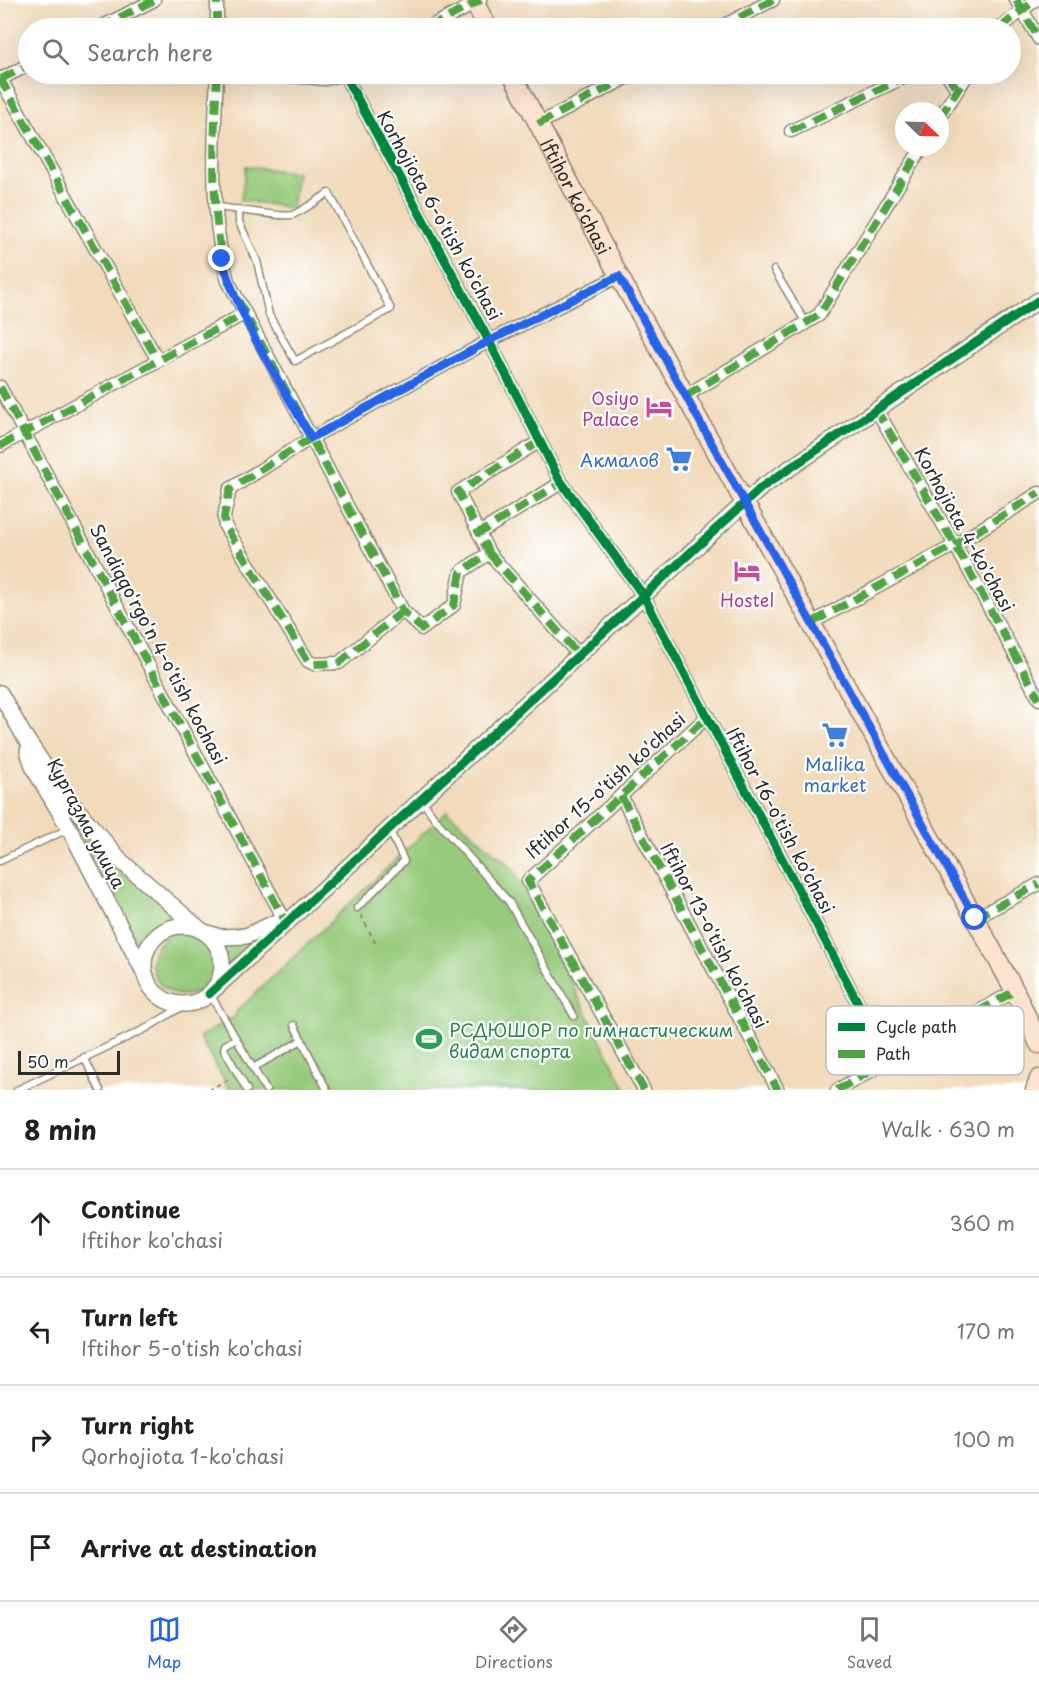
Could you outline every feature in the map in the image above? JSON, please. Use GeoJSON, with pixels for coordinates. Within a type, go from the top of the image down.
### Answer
{"type":"FeatureCollection","features":[{"type":"Feature","properties":{"kind":"main road"},"geometry":{"type":"LineString","coordinates":[[477,1],[484,18]]}},
{"type":"Feature","properties":{"kind":"main road","name":"Iftihor ko'chasi"},"geometry":{"type":"LineString","coordinates":[[517,84],[619,276],[687,394],[1024,1006]]}},
{"type":"Feature","properties":{"kind":"main road","name":"Iftihor ko'chasi"},"geometry":{"type":"LineString","coordinates":[[1024,1006],[1034,1023],[1039,1044]]}},
{"type":"Feature","properties":{"kind":"main road"},"geometry":{"type":"LineString","coordinates":[[1037,1090],[1039,1079]]}},
{"type":"Feature","properties":{"kind":"street"},"geometry":{"type":"LineString","coordinates":[[119,18],[154,0]]}},
{"type":"Feature","properties":{"kind":"street"},"geometry":{"type":"LineString","coordinates":[[217,0],[217,18]]}},
{"type":"Feature","properties":{"kind":"street"},"geometry":{"type":"LineString","coordinates":[[738,18],[773,0]]}},
{"type":"Feature","properties":{"kind":"street"},"geometry":{"type":"LineString","coordinates":[[1016,0],[1039,39]]}},
{"type":"Feature","properties":{"kind":"street"},"geometry":{"type":"LineString","coordinates":[[1015,18],[1035,0]]}},
{"type":"Feature","properties":{"kind":"street"},"geometry":{"type":"LineString","coordinates":[[446,18],[477,1]]}},
{"type":"Feature","properties":{"kind":"street"},"geometry":{"type":"LineString","coordinates":[[18,70],[1,78],[157,359]]}},
{"type":"Feature","properties":{"kind":"street"},"geometry":{"type":"LineString","coordinates":[[217,84],[214,138],[218,207],[222,259],[228,281],[403,611],[423,629],[454,605],[461,572],[489,553]]}},
{"type":"Feature","properties":{"kind":"street","name":"Korhojiota 6-o'tish ko'chasi"},"geometry":{"type":"LineString","coordinates":[[349,84],[489,341],[561,483]]}},
{"type":"Feature","properties":{"kind":"street"},"geometry":{"type":"LineString","coordinates":[[538,124],[615,84]]}},
{"type":"Feature","properties":{"kind":"street"},"geometry":{"type":"LineString","coordinates":[[792,131],[890,84]]}},
{"type":"Feature","properties":{"kind":"street"},"geometry":{"type":"LineString","coordinates":[[954,84],[957,89]]}},
{"type":"Feature","properties":{"kind":"street"},"geometry":{"type":"LineString","coordinates":[[949,102],[961,84]]}},
{"type":"Feature","properties":{"kind":"street"},"geometry":{"type":"LineString","coordinates":[[687,394],[806,324],[822,312],[917,156]]}},
{"type":"Feature","properties":{"kind":"street"},"geometry":{"type":"LineString","coordinates":[[403,611],[339,663],[314,664],[308,661],[225,526],[224,517],[230,489],[311,438],[489,341],[619,276]]}},
{"type":"Feature","properties":{"kind":"street"},"geometry":{"type":"LineString","coordinates":[[289,917],[246,936],[220,937],[178,926],[165,930],[155,938],[147,950],[144,963],[146,976],[152,988],[161,997],[186,1004],[209,994],[289,917],[762,487],[1039,300]]}},
{"type":"Feature","properties":{"kind":"street"},"geometry":{"type":"LineString","coordinates":[[0,446],[157,359],[244,314]]}},
{"type":"Feature","properties":{"kind":"street","name":"Sandiqqo'rgo'n 4-o'tish kochasi"},"geometry":{"type":"LineString","coordinates":[[0,387],[289,917]]}},
{"type":"Feature","properties":{"kind":"street","name":"Korhojiota 4-ko'chasi"},"geometry":{"type":"LineString","coordinates":[[876,409],[955,545],[1039,699]]}},
{"type":"Feature","properties":{"kind":"street"},"geometry":{"type":"LineString","coordinates":[[540,441],[458,492],[489,553],[578,654]]}},
{"type":"Feature","properties":{"kind":"street"},"geometry":{"type":"LineString","coordinates":[[478,533],[561,483]]}},
{"type":"Feature","properties":{"kind":"street","name":"Iftihor 16-o'tish ko'chasi"},"geometry":{"type":"LineString","coordinates":[[561,483],[643,595],[860,1006]]}},
{"type":"Feature","properties":{"kind":"street"},"geometry":{"type":"LineString","coordinates":[[813,622],[955,545],[1039,493]]}},
{"type":"Feature","properties":{"kind":"street"},"geometry":{"type":"LineString","coordinates":[[0,693],[23,734]]}},
{"type":"Feature","properties":{"kind":"street","name":"Iftihor 15-o'tish ko'chasi"},"geometry":{"type":"LineString","coordinates":[[644,1090],[528,881],[708,716]]}},
{"type":"Feature","properties":{"kind":"street","name":"Кургазма улица"},"geometry":{"type":"LineString","coordinates":[[23,734],[34,769],[69,828],[146,976]]}},
{"type":"Feature","properties":{"kind":"street","name":"Кургазма улица"},"geometry":{"type":"LineString","coordinates":[[23,734],[62,792],[122,862],[202,931]]}},
{"type":"Feature","properties":{"kind":"street","name":"Iftihor 13-o'tish ko'chasi"},"geometry":{"type":"LineString","coordinates":[[621,796],[778,1090]]}},
{"type":"Feature","properties":{"kind":"street"},"geometry":{"type":"LineString","coordinates":[[975,918],[1039,884]]}},
{"type":"Feature","properties":{"kind":"street"},"geometry":{"type":"LineString","coordinates":[[202,931],[218,948],[222,960],[219,978],[209,994]]}},
{"type":"Feature","properties":{"kind":"street"},"geometry":{"type":"LineString","coordinates":[[988,1006],[1015,991]]}},
{"type":"Feature","properties":{"kind":"street"},"geometry":{"type":"LineString","coordinates":[[837,1090],[865,1075]]}},
{"type":"Feature","properties":{"kind":"lane"},"geometry":{"type":"LineString","coordinates":[[218,207],[239,209],[291,216],[329,193],[390,309],[295,361],[269,315],[258,261],[238,222],[239,209]]}},
{"type":"Feature","properties":{"kind":"lane"},"geometry":{"type":"LineString","coordinates":[[774,270],[806,324]]}},
{"type":"Feature","properties":{"kind":"lane"},"geometry":{"type":"LineString","coordinates":[[421,798],[436,820],[509,902],[574,1016]]}},
{"type":"Feature","properties":{"kind":"lane"},"geometry":{"type":"LineString","coordinates":[[0,861],[69,828]]}},
{"type":"Feature","properties":{"kind":"lane"},"geometry":{"type":"LineString","coordinates":[[357,908],[404,861],[388,828]]}},
{"type":"Feature","properties":{"kind":"lane"},"geometry":{"type":"LineString","coordinates":[[209,994],[266,1090]]}},
{"type":"Feature","properties":{"kind":"lane"},"geometry":{"type":"LineString","coordinates":[[17,1090],[147,1028],[186,1004]]}},
{"type":"Feature","properties":{"kind":"lane"},"geometry":{"type":"LineString","coordinates":[[294,1025],[327,1090]]}},
{"type":"Feature","properties":{"kind":"lane"},"geometry":{"type":"LineString","coordinates":[[235,1038],[225,1045],[224,1049],[247,1090]]}},
{"type":"Feature","properties":{"kind":"lane"},"geometry":{"type":"LineString","coordinates":[[253,1068],[302,1040]]}},
{"type":"Feature","properties":{"kind":"lane"},"geometry":{"type":"LineString","coordinates":[[84,1057],[100,1090]]}},
{"type":"Feature","properties":{"kind":"path"},"geometry":{"type":"LineString","coordinates":[[357,908],[376,944]]}},
{"type":"Feature","properties":{"kind":"path"},"geometry":{"type":"LineString","coordinates":[[207,1090],[238,1075]]}},
{"type":"Feature","properties":{"kind":"green space"},"geometry":{"type":"Polygon","coordinates":[[[246,166],[297,173],[292,208],[241,200],[246,166]]]}},
{"type":"Feature","properties":{"kind":"green space"},"geometry":{"type":"Polygon","coordinates":[[[61,798],[180,917],[165,919],[153,925],[137,948],[61,798]]]}},
{"type":"Feature","properties":{"kind":"green space"},"geometry":{"type":"Polygon","coordinates":[[[447,811],[513,869],[626,1090],[230,1090],[199,1037],[235,1017],[236,1012],[447,811]]]}},
{"type":"Feature","properties":{"kind":"green space"},"geometry":{"type":"Polygon","coordinates":[[[184,931],[202,937],[210,945],[216,963],[210,981],[202,989],[184,995],[166,989],[158,981],[152,963],[158,945],[166,937],[184,931]]]}},
{"type":"Feature","properties":{"kind":"green space"},"geometry":{"type":"Polygon","coordinates":[[[266,932],[223,970],[225,956],[216,938],[266,932]]]}},
{"type":"Feature","properties":{"kind":"marked path"},"geometry":{"type":"LineString","coordinates":[[119,18],[154,0]]}},
{"type":"Feature","properties":{"kind":"marked path"},"geometry":{"type":"LineString","coordinates":[[217,0],[217,18]]}},
{"type":"Feature","properties":{"kind":"marked path"},"geometry":{"type":"LineString","coordinates":[[447,18],[481,0]]}},
{"type":"Feature","properties":{"kind":"marked path"},"geometry":{"type":"LineString","coordinates":[[738,18],[773,0]]}},
{"type":"Feature","properties":{"kind":"marked path"},"geometry":{"type":"LineString","coordinates":[[1016,0],[1039,39]]}},
{"type":"Feature","properties":{"kind":"marked path"},"geometry":{"type":"LineString","coordinates":[[1012,18],[1035,0]]}},
{"type":"Feature","properties":{"kind":"marked path"},"geometry":{"type":"LineString","coordinates":[[1,79],[18,70]]}},
{"type":"Feature","properties":{"kind":"marked path"},"geometry":{"type":"LineString","coordinates":[[0,78],[157,359]]}},
{"type":"Feature","properties":{"kind":"marked path"},"geometry":{"type":"LineString","coordinates":[[217,84],[215,205],[228,281],[403,611],[422,629],[454,605],[461,572],[489,553],[479,533]]}},
{"type":"Feature","properties":{"kind":"marked path"},"geometry":{"type":"LineString","coordinates":[[538,124],[615,84]]}},
{"type":"Feature","properties":{"kind":"marked path"},"geometry":{"type":"LineString","coordinates":[[791,131],[890,84]]}},
{"type":"Feature","properties":{"kind":"marked path"},"geometry":{"type":"LineString","coordinates":[[954,84],[957,89]]}},
{"type":"Feature","properties":{"kind":"marked path"},"geometry":{"type":"LineString","coordinates":[[949,103],[961,84]]}},
{"type":"Feature","properties":{"kind":"marked path"},"geometry":{"type":"LineString","coordinates":[[687,395],[819,315],[916,156]]}},
{"type":"Feature","properties":{"kind":"marked path"},"geometry":{"type":"LineString","coordinates":[[403,611],[339,663],[314,664],[308,661],[225,526],[224,517],[230,489],[311,438],[489,341],[619,276]]}},
{"type":"Feature","properties":{"kind":"marked path"},"geometry":{"type":"LineString","coordinates":[[0,446],[244,314]]}},
{"type":"Feature","properties":{"kind":"marked path"},"geometry":{"type":"LineString","coordinates":[[0,387],[284,919]]}},
{"type":"Feature","properties":{"kind":"marked path"},"geometry":{"type":"LineString","coordinates":[[876,409],[955,545],[1039,699]]}},
{"type":"Feature","properties":{"kind":"marked path"},"geometry":{"type":"LineString","coordinates":[[540,441],[458,492],[479,533],[561,483]]}},
{"type":"Feature","properties":{"kind":"marked path"},"geometry":{"type":"LineString","coordinates":[[813,622],[955,545],[1039,493]]}},
{"type":"Feature","properties":{"kind":"marked path"},"geometry":{"type":"LineString","coordinates":[[489,553],[578,654]]}},
{"type":"Feature","properties":{"kind":"marked path"},"geometry":{"type":"LineString","coordinates":[[644,1090],[528,881],[708,716]]}},
{"type":"Feature","properties":{"kind":"marked path"},"geometry":{"type":"LineString","coordinates":[[621,796],[778,1090]]}},
{"type":"Feature","properties":{"kind":"marked path"},"geometry":{"type":"LineString","coordinates":[[975,918],[1039,884]]}},
{"type":"Feature","properties":{"kind":"marked path"},"geometry":{"type":"LineString","coordinates":[[988,1006],[1015,991]]}},
{"type":"Feature","properties":{"kind":"marked path"},"geometry":{"type":"LineString","coordinates":[[837,1090],[864,1075]]}},
{"type":"Feature","properties":{"kind":"cycle path"},"geometry":{"type":"LineString","coordinates":[[349,84],[489,341],[559,479],[643,595],[860,1006]]}},
{"type":"Feature","properties":{"kind":"cycle path"},"geometry":{"type":"LineString","coordinates":[[209,994],[762,487],[1039,300]]}},
{"type":"Feature","properties":{"kind":"place","name":"Osiyo Palace"},"geometry":{"type":"Point","coordinates":[659,407]}},
{"type":"Feature","properties":{"kind":"place","name":"Акмалов"},"geometry":{"type":"Point","coordinates":[679,459]}},
{"type":"Feature","properties":{"kind":"place","name":"Hostel"},"geometry":{"type":"Point","coordinates":[747,571]}},
{"type":"Feature","properties":{"kind":"place","name":"Malika market"},"geometry":{"type":"Point","coordinates":[835,735]}},
{"type":"Feature","properties":{"kind":"place","name":"РСДЮШОР по гимнастическим видам спорта"},"geometry":{"type":"Point","coordinates":[429,1039]}},
{"type":"Feature","properties":{"kind":"route"},"geometry":{"type":"LineString","coordinates":[[222,259],[228,281],[244,314],[311,438],[489,341],[619,276],[732,475],[975,918]]}}]}
